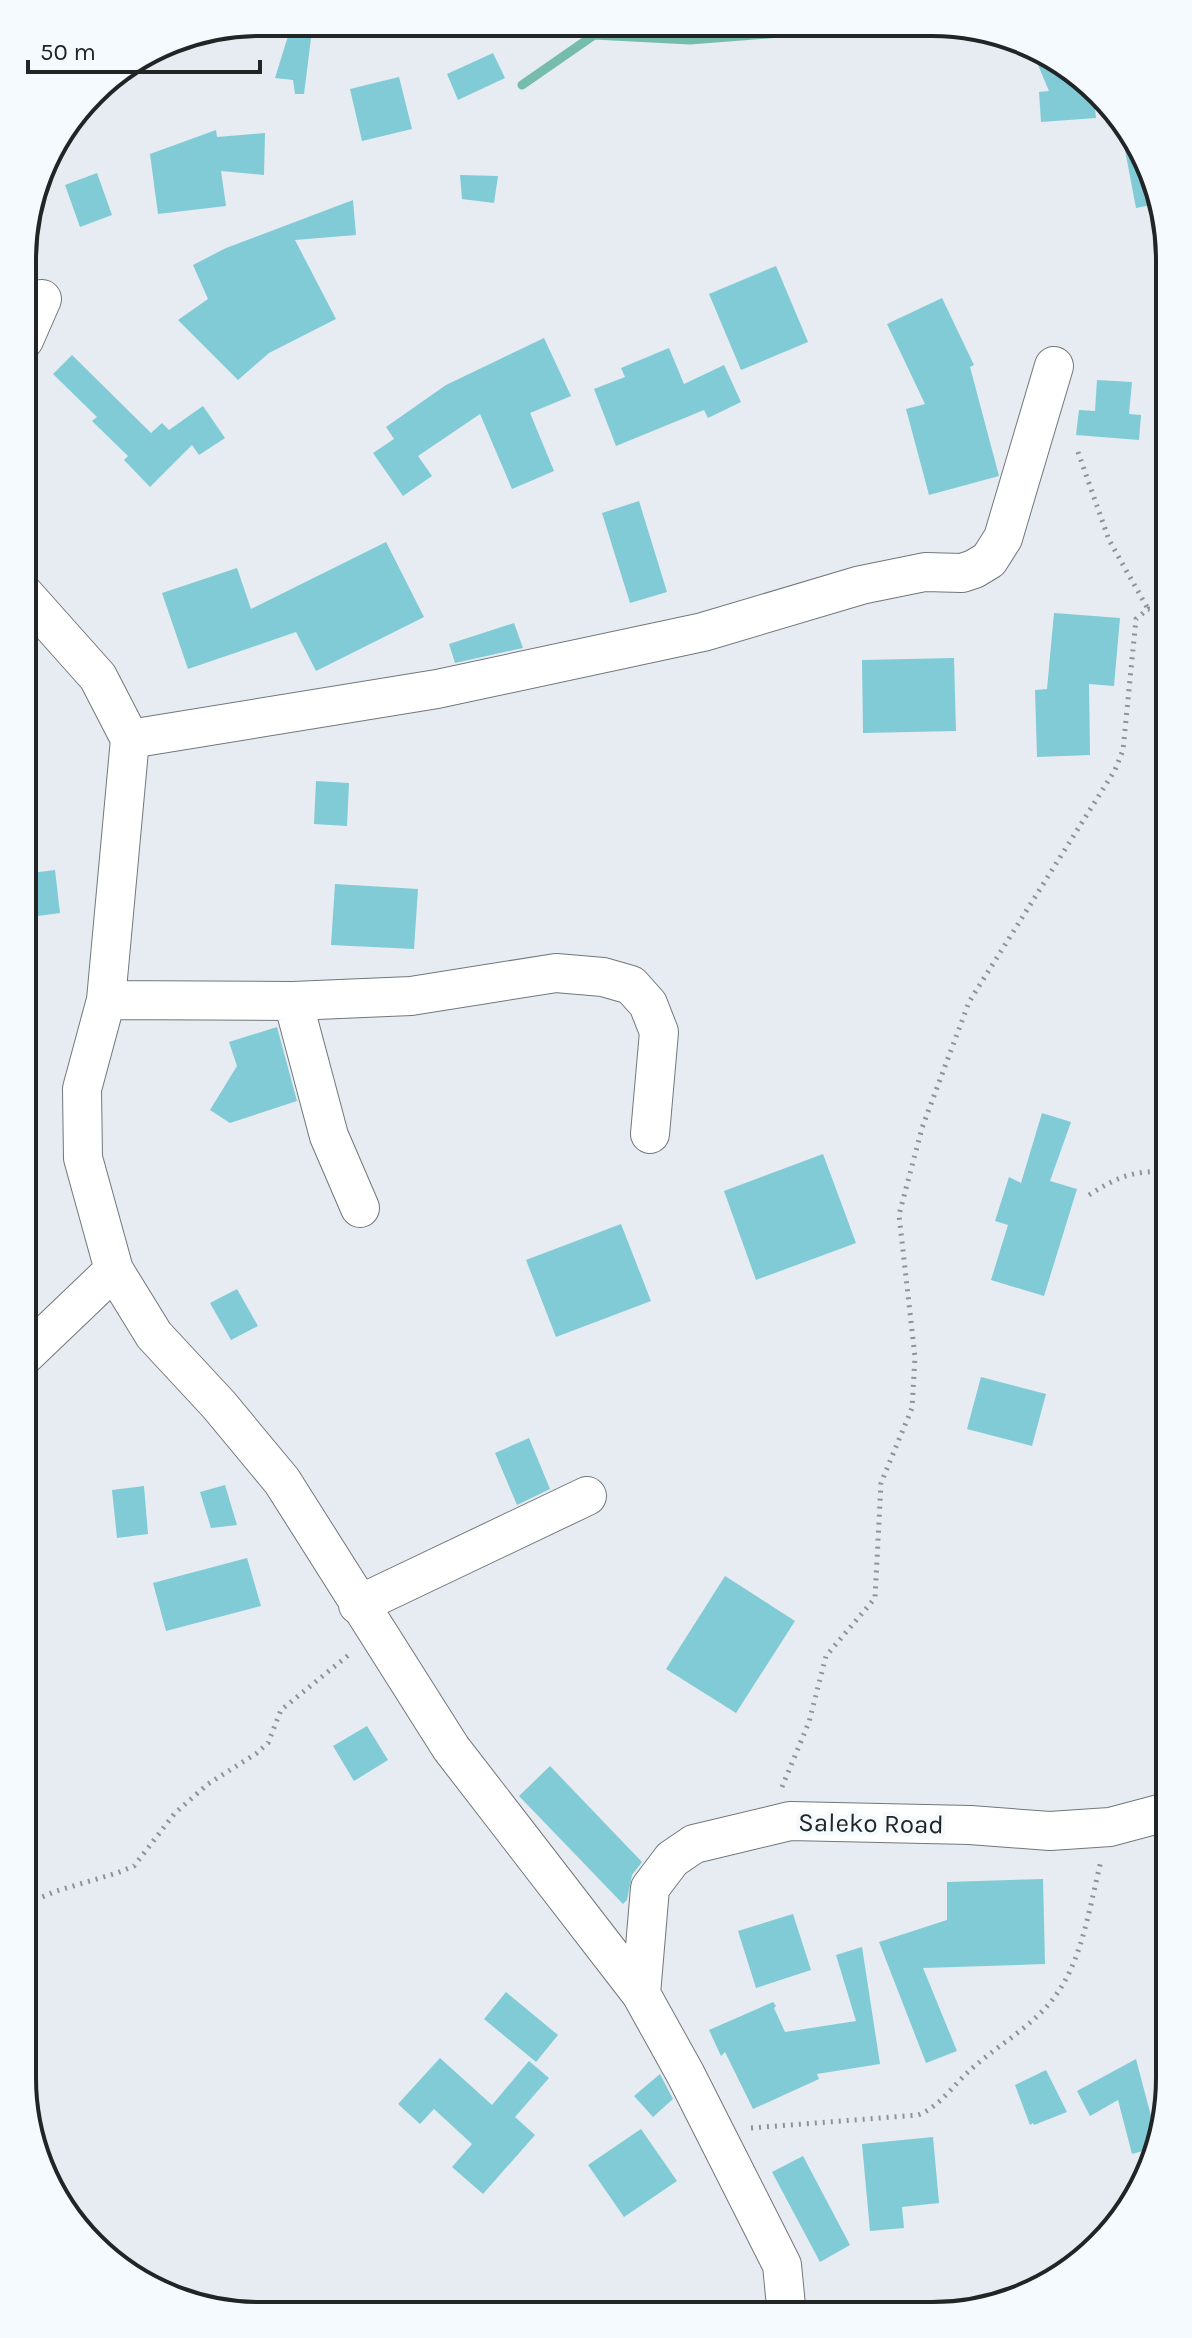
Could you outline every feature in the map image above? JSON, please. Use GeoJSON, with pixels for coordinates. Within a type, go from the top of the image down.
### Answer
{"type":"FeatureCollection","features":[{"type":"Feature","properties":{"kind":"street"},"geometry":{"type":"LineString","coordinates":[[36,313],[42,299]]}},
{"type":"Feature","properties":{"kind":"street"},"geometry":{"type":"LineString","coordinates":[[130,739],[437,689],[703,632],[861,585],[925,572],[962,573],[974,569],[989,560],[1003,538],[1054,366]]}},
{"type":"Feature","properties":{"kind":"street"},"geometry":{"type":"LineString","coordinates":[[36,607],[98,677],[130,739],[106,1000],[82,1089],[83,1158],[114,1270],[154,1335],[219,1405],[282,1481],[451,1748],[641,1994],[782,2265],[786,2302]]}},
{"type":"Feature","properties":{"kind":"street"},"geometry":{"type":"LineString","coordinates":[[106,1000],[293,1001],[411,996],[556,973],[603,977],[631,985],[648,1004],[659,1032],[650,1134]]}},
{"type":"Feature","properties":{"kind":"street"},"geometry":{"type":"LineString","coordinates":[[293,1001],[329,1136],[360,1208]]}},
{"type":"Feature","properties":{"kind":"street"},"geometry":{"type":"LineString","coordinates":[[36,1345],[114,1270]]}},
{"type":"Feature","properties":{"kind":"street"},"geometry":{"type":"LineString","coordinates":[[367,1619],[587,1496]]}},
{"type":"Feature","properties":{"kind":"street","name":"Saleko Road"},"geometry":{"type":"LineString","coordinates":[[641,1994],[650,1888],[672,1859],[694,1844],[790,1821],[970,1825],[1050,1831],[1110,1827],[1156,1815]]}},
{"type":"Feature","properties":{"kind":"path"},"geometry":{"type":"LineString","coordinates":[[1078,452],[1109,540],[1148,609]]}},
{"type":"Feature","properties":{"kind":"path"},"geometry":{"type":"LineString","coordinates":[[1148,609],[1156,610]]}},
{"type":"Feature","properties":{"kind":"path"},"geometry":{"type":"LineString","coordinates":[[790,1821],[782,1788],[809,1722],[826,1656],[875,1598],[881,1483],[912,1408],[915,1357],[899,1215],[922,1128],[969,1002],[1115,770],[1123,750],[1136,619],[1148,609]]}},
{"type":"Feature","properties":{"kind":"path"},"geometry":{"type":"LineString","coordinates":[[1089,1195],[1117,1178],[1145,1170],[1156,1171]]}},
{"type":"Feature","properties":{"kind":"path"},"geometry":{"type":"LineString","coordinates":[[36,1900],[134,1866],[175,1813],[208,1784],[268,1743],[281,1710],[367,1619]]}},
{"type":"Feature","properties":{"kind":"path"},"geometry":{"type":"LineString","coordinates":[[714,2131],[918,2115],[931,2110],[969,2071],[1057,1994],[1076,1955],[1110,1827]]}},
{"type":"Feature","properties":{"kind":"building"},"geometry":{"type":"Polygon","coordinates":[[[288,36],[311,36],[304,94],[295,94],[293,80],[275,78],[288,36]]]}},
{"type":"Feature","properties":{"kind":"building"},"geometry":{"type":"Polygon","coordinates":[[[493,53],[505,78],[458,100],[447,74],[493,53]]]}},
{"type":"Feature","properties":{"kind":"building"},"geometry":{"type":"Polygon","coordinates":[[[1037,63],[1080,92],[1095,107],[1096,118],[1041,122],[1039,92],[1049,91],[1037,63]]]}},
{"type":"Feature","properties":{"kind":"building"},"geometry":{"type":"Polygon","coordinates":[[[399,77],[412,129],[362,141],[350,89],[399,77]]]}},
{"type":"Feature","properties":{"kind":"building"},"geometry":{"type":"Polygon","coordinates":[[[216,130],[217,137],[265,133],[264,175],[221,171],[226,206],[158,214],[150,154],[216,130]]]}},
{"type":"Feature","properties":{"kind":"building"},"geometry":{"type":"Polygon","coordinates":[[[1124,147],[1133,161],[1149,205],[1136,208],[1124,147]]]}},
{"type":"Feature","properties":{"kind":"building"},"geometry":{"type":"Polygon","coordinates":[[[97,173],[112,215],[80,227],[65,185],[97,173]]]}},
{"type":"Feature","properties":{"kind":"building"},"geometry":{"type":"Polygon","coordinates":[[[460,175],[498,176],[494,203],[462,199],[460,175]]]}},
{"type":"Feature","properties":{"kind":"building"},"geometry":{"type":"Polygon","coordinates":[[[353,200],[356,235],[295,240],[336,319],[269,353],[238,380],[178,320],[208,299],[193,265],[226,248],[353,200]]]}},
{"type":"Feature","properties":{"kind":"building"},"geometry":{"type":"Polygon","coordinates":[[[776,266],[808,342],[741,370],[709,294],[776,266]]]}},
{"type":"Feature","properties":{"kind":"building"},"geometry":{"type":"Polygon","coordinates":[[[942,298],[974,365],[970,367],[999,476],[929,495],[906,409],[925,404],[887,324],[942,298]]]}},
{"type":"Feature","properties":{"kind":"building"},"geometry":{"type":"Polygon","coordinates":[[[544,338],[571,396],[530,413],[554,471],[512,489],[480,414],[418,456],[432,476],[403,496],[373,453],[394,439],[386,427],[446,385],[544,338]]]}},
{"type":"Feature","properties":{"kind":"building"},"geometry":{"type":"Polygon","coordinates":[[[669,348],[684,384],[724,365],[741,402],[708,418],[704,410],[616,446],[594,389],[625,377],[621,368],[669,348]]]}},
{"type":"Feature","properties":{"kind":"building"},"geometry":{"type":"Polygon","coordinates":[[[72,355],[151,433],[162,423],[169,430],[203,406],[225,438],[199,455],[192,445],[150,487],[124,460],[128,456],[92,421],[97,417],[53,374],[72,355]]]}},
{"type":"Feature","properties":{"kind":"building"},"geometry":{"type":"Polygon","coordinates":[[[1097,380],[1132,382],[1129,414],[1141,415],[1139,440],[1076,435],[1079,410],[1095,411],[1097,380]]]}},
{"type":"Feature","properties":{"kind":"building"},"geometry":{"type":"Polygon","coordinates":[[[639,501],[667,592],[630,603],[602,513],[639,501]]]}},
{"type":"Feature","properties":{"kind":"building"},"geometry":{"type":"Polygon","coordinates":[[[386,542],[424,617],[316,671],[296,632],[188,669],[162,593],[237,568],[251,609],[386,542]]]}},
{"type":"Feature","properties":{"kind":"building"},"geometry":{"type":"Polygon","coordinates":[[[1054,613],[1120,618],[1114,686],[1089,684],[1090,755],[1037,757],[1035,690],[1047,689],[1054,613]]]}},
{"type":"Feature","properties":{"kind":"building"},"geometry":{"type":"Polygon","coordinates":[[[514,623],[523,648],[455,663],[449,644],[514,623]]]}},
{"type":"Feature","properties":{"kind":"building"},"geometry":{"type":"Polygon","coordinates":[[[954,658],[956,731],[863,733],[862,660],[954,658]]]}},
{"type":"Feature","properties":{"kind":"building"},"geometry":{"type":"Polygon","coordinates":[[[316,781],[349,783],[347,826],[314,824],[316,781]]]}},
{"type":"Feature","properties":{"kind":"building"},"geometry":{"type":"Polygon","coordinates":[[[55,870],[60,913],[36,916],[36,872],[55,870]]]}},
{"type":"Feature","properties":{"kind":"building"},"geometry":{"type":"Polygon","coordinates":[[[335,884],[418,889],[414,949],[331,945],[335,884]]]}},
{"type":"Feature","properties":{"kind":"building"},"geometry":{"type":"Polygon","coordinates":[[[277,1027],[297,1101],[230,1123],[210,1110],[237,1066],[229,1042],[277,1027]]]}},
{"type":"Feature","properties":{"kind":"building"},"geometry":{"type":"Polygon","coordinates":[[[1042,1113],[1071,1122],[1050,1181],[1077,1189],[1044,1296],[991,1280],[1008,1225],[995,1221],[1009,1177],[1021,1183],[1042,1113]]]}},
{"type":"Feature","properties":{"kind":"building"},"geometry":{"type":"Polygon","coordinates":[[[823,1154],[856,1243],[756,1280],[724,1191],[823,1154]]]}},
{"type":"Feature","properties":{"kind":"building"},"geometry":{"type":"Polygon","coordinates":[[[621,1224],[651,1301],[556,1337],[526,1260],[621,1224]]]}},
{"type":"Feature","properties":{"kind":"building"},"geometry":{"type":"Polygon","coordinates":[[[237,1289],[258,1326],[231,1340],[210,1303],[237,1289]]]}},
{"type":"Feature","properties":{"kind":"building"},"geometry":{"type":"Polygon","coordinates":[[[981,1377],[1046,1394],[1032,1446],[967,1429],[981,1377]]]}},
{"type":"Feature","properties":{"kind":"building"},"geometry":{"type":"Polygon","coordinates":[[[529,1438],[550,1489],[517,1505],[495,1453],[529,1438]]]}},
{"type":"Feature","properties":{"kind":"building"},"geometry":{"type":"Polygon","coordinates":[[[225,1485],[237,1525],[211,1528],[200,1492],[225,1485]]]}},
{"type":"Feature","properties":{"kind":"building"},"geometry":{"type":"Polygon","coordinates":[[[144,1486],[148,1534],[117,1538],[112,1490],[144,1486]]]}},
{"type":"Feature","properties":{"kind":"building"},"geometry":{"type":"Polygon","coordinates":[[[247,1558],[261,1606],[166,1631],[153,1583],[247,1558]]]}},
{"type":"Feature","properties":{"kind":"building"},"geometry":{"type":"Polygon","coordinates":[[[725,1576],[795,1621],[736,1713],[666,1669],[725,1576]]]}},
{"type":"Feature","properties":{"kind":"building"},"geometry":{"type":"Polygon","coordinates":[[[367,1726],[388,1760],[354,1781],[333,1746],[367,1726]]]}},
{"type":"Feature","properties":{"kind":"building"},"geometry":{"type":"Polygon","coordinates":[[[550,1766],[642,1862],[632,1875],[627,1900],[623,1904],[519,1796],[550,1766]]]}},
{"type":"Feature","properties":{"kind":"building"},"geometry":{"type":"Polygon","coordinates":[[[1043,1879],[1045,1964],[923,1968],[957,2051],[926,2063],[879,1942],[947,1920],[947,1882],[1043,1879]]]}},
{"type":"Feature","properties":{"kind":"building"},"geometry":{"type":"Polygon","coordinates":[[[793,1914],[811,1970],[756,1988],[738,1931],[793,1914]]]}},
{"type":"Feature","properties":{"kind":"building"},"geometry":{"type":"Polygon","coordinates":[[[862,1947],[880,2064],[817,2074],[819,2079],[753,2109],[725,2052],[721,2056],[709,2030],[773,2002],[785,2032],[856,2021],[836,1955],[862,1947]]]}},
{"type":"Feature","properties":{"kind":"building"},"geometry":{"type":"Polygon","coordinates":[[[506,1992],[558,2035],[536,2062],[484,2019],[506,1992]]]}},
{"type":"Feature","properties":{"kind":"building"},"geometry":{"type":"Polygon","coordinates":[[[440,2058],[492,2105],[529,2061],[549,2078],[515,2117],[535,2135],[483,2194],[452,2167],[472,2144],[434,2109],[420,2124],[398,2104],[440,2058]]]}},
{"type":"Feature","properties":{"kind":"building"},"geometry":{"type":"Polygon","coordinates":[[[1136,2059],[1152,2119],[1143,2151],[1132,2154],[1118,2100],[1090,2116],[1077,2091],[1136,2059]]]}},
{"type":"Feature","properties":{"kind":"building"},"geometry":{"type":"Polygon","coordinates":[[[1046,2070],[1067,2112],[1030,2125],[1015,2085],[1046,2070]]]}},
{"type":"Feature","properties":{"kind":"building"},"geometry":{"type":"Polygon","coordinates":[[[660,2074],[673,2099],[653,2117],[634,2096],[660,2074]]]}},
{"type":"Feature","properties":{"kind":"building"},"geometry":{"type":"Polygon","coordinates":[[[641,2129],[677,2181],[624,2217],[588,2165],[641,2129]]]}},
{"type":"Feature","properties":{"kind":"building"},"geometry":{"type":"Polygon","coordinates":[[[933,2137],[939,2203],[902,2207],[904,2228],[870,2231],[862,2144],[933,2137]]]}},
{"type":"Feature","properties":{"kind":"building"},"geometry":{"type":"Polygon","coordinates":[[[803,2156],[850,2245],[820,2262],[772,2172],[803,2156]]]}},
{"type":"Feature","properties":{"kind":"waterway"},"geometry":{"type":"LineString","coordinates":[[522,85],[593,36]]}},
{"type":"Feature","properties":{"kind":"waterway"},"geometry":{"type":"LineString","coordinates":[[613,36],[690,40],[741,36]]}}]}
